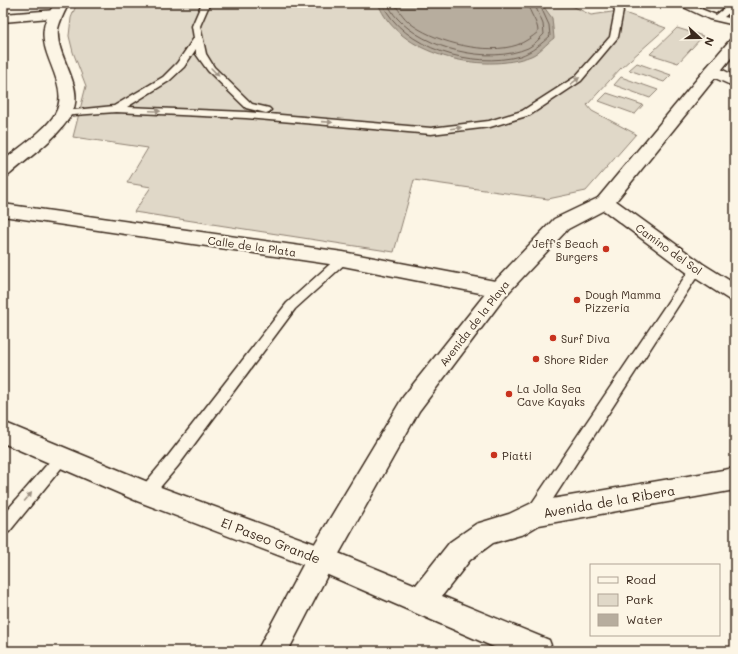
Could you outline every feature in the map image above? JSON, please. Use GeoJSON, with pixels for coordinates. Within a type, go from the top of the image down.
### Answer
{"type":"FeatureCollection","features":[{"type":"Feature","properties":{"kind":"street"},"geometry":{"type":"LineString","coordinates":[[3,18],[59,8]]}},
{"type":"Feature","properties":{"kind":"street"},"geometry":{"type":"LineString","coordinates":[[3,171],[51,128],[64,114],[68,100],[67,87],[57,65],[52,48],[51,29],[59,8]]}},
{"type":"Feature","properties":{"kind":"street","name":"Avenida de la Playa"},"geometry":{"type":"LineString","coordinates":[[272,651],[320,559],[411,404],[500,289],[561,224],[604,202],[735,43]]}},
{"type":"Feature","properties":{"kind":"street"},"geometry":{"type":"LineString","coordinates":[[713,70],[735,82]]}},
{"type":"Feature","properties":{"kind":"street","name":"Camino del Sol"},"geometry":{"type":"LineString","coordinates":[[604,202],[696,269],[735,294]]}},
{"type":"Feature","properties":{"kind":"street","name":"Calle de la Plata"},"geometry":{"type":"LineString","coordinates":[[3,210],[343,259],[500,289]]}},
{"type":"Feature","properties":{"kind":"street","name":"El Paseo Grande"},"geometry":{"type":"LineString","coordinates":[[3,432],[146,492],[320,559],[421,601],[521,648]]}},
{"type":"Feature","properties":{"kind":"street","name":"Avenida de la Ribera"},"geometry":{"type":"LineString","coordinates":[[421,601],[460,551],[486,533],[515,525],[534,514],[735,479]]}},
{"type":"Feature","properties":{"kind":"lane"},"geometry":{"type":"LineString","coordinates":[[206,3],[196,26],[201,54],[211,69],[249,106],[310,121]]}},
{"type":"Feature","properties":{"kind":"lane"},"geometry":{"type":"LineString","coordinates":[[64,114],[116,109],[246,115],[431,131],[490,124],[526,113],[578,79],[614,37],[619,11],[616,3]]}},
{"type":"Feature","properties":{"kind":"lane"},"geometry":{"type":"LineString","coordinates":[[679,3],[718,18],[735,22]]}},
{"type":"Feature","properties":{"kind":"lane"},"geometry":{"type":"LineString","coordinates":[[718,18],[735,4]]}},
{"type":"Feature","properties":{"kind":"lane"},"geometry":{"type":"LineString","coordinates":[[116,109],[166,79],[181,65],[198,38]]}},
{"type":"Feature","properties":{"kind":"lane"},"geometry":{"type":"LineString","coordinates":[[146,492],[173,461],[291,306],[343,259]]}},
{"type":"Feature","properties":{"kind":"lane"},"geometry":{"type":"LineString","coordinates":[[534,514],[696,269]]}},
{"type":"Feature","properties":{"kind":"lane"},"geometry":{"type":"LineString","coordinates":[[3,527],[62,456]]}},
{"type":"Feature","properties":{"kind":"green space"},"geometry":{"type":"Polygon","coordinates":[[[77,3],[566,3],[591,15],[619,11],[666,28],[621,68],[587,105],[592,111],[636,134],[586,191],[548,199],[414,180],[394,252],[134,212],[151,187],[127,183],[148,148],[73,137],[86,86],[73,52],[69,36],[71,18],[77,3]]]}},
{"type":"Feature","properties":{"kind":"green space"},"geometry":{"type":"Polygon","coordinates":[[[677,28],[703,36],[678,63],[650,54],[677,28]]]}},
{"type":"Feature","properties":{"kind":"green space"},"geometry":{"type":"Polygon","coordinates":[[[637,63],[671,75],[664,82],[629,70],[637,63]]]}},
{"type":"Feature","properties":{"kind":"green space"},"geometry":{"type":"Polygon","coordinates":[[[621,77],[658,90],[650,98],[614,85],[621,77]]]}},
{"type":"Feature","properties":{"kind":"green space"},"geometry":{"type":"Polygon","coordinates":[[[607,93],[643,105],[635,114],[599,101],[607,93]]]}},
{"type":"Feature","properties":{"kind":"water"},"geometry":{"type":"Polygon","coordinates":[[[378,3],[541,3],[552,18],[554,38],[531,56],[511,61],[490,63],[467,61],[444,56],[422,48],[403,36],[388,21],[378,3]]]}},
{"type":"Feature","properties":{"kind":"place","name":"Jeff's Beach Burgers"},"geometry":{"type":"Point","coordinates":[606,249]}},
{"type":"Feature","properties":{"kind":"place","name":"Dough Mamma Pizzeria"},"geometry":{"type":"Point","coordinates":[577,300]}},
{"type":"Feature","properties":{"kind":"place","name":"Surf Diva"},"geometry":{"type":"Point","coordinates":[553,338]}},
{"type":"Feature","properties":{"kind":"place","name":"Shore Rider"},"geometry":{"type":"Point","coordinates":[536,359]}},
{"type":"Feature","properties":{"kind":"place","name":"La Jolla Sea Cave Kayaks"},"geometry":{"type":"Point","coordinates":[509,394]}},
{"type":"Feature","properties":{"kind":"place","name":"Piatti"},"geometry":{"type":"Point","coordinates":[494,455]}}]}
